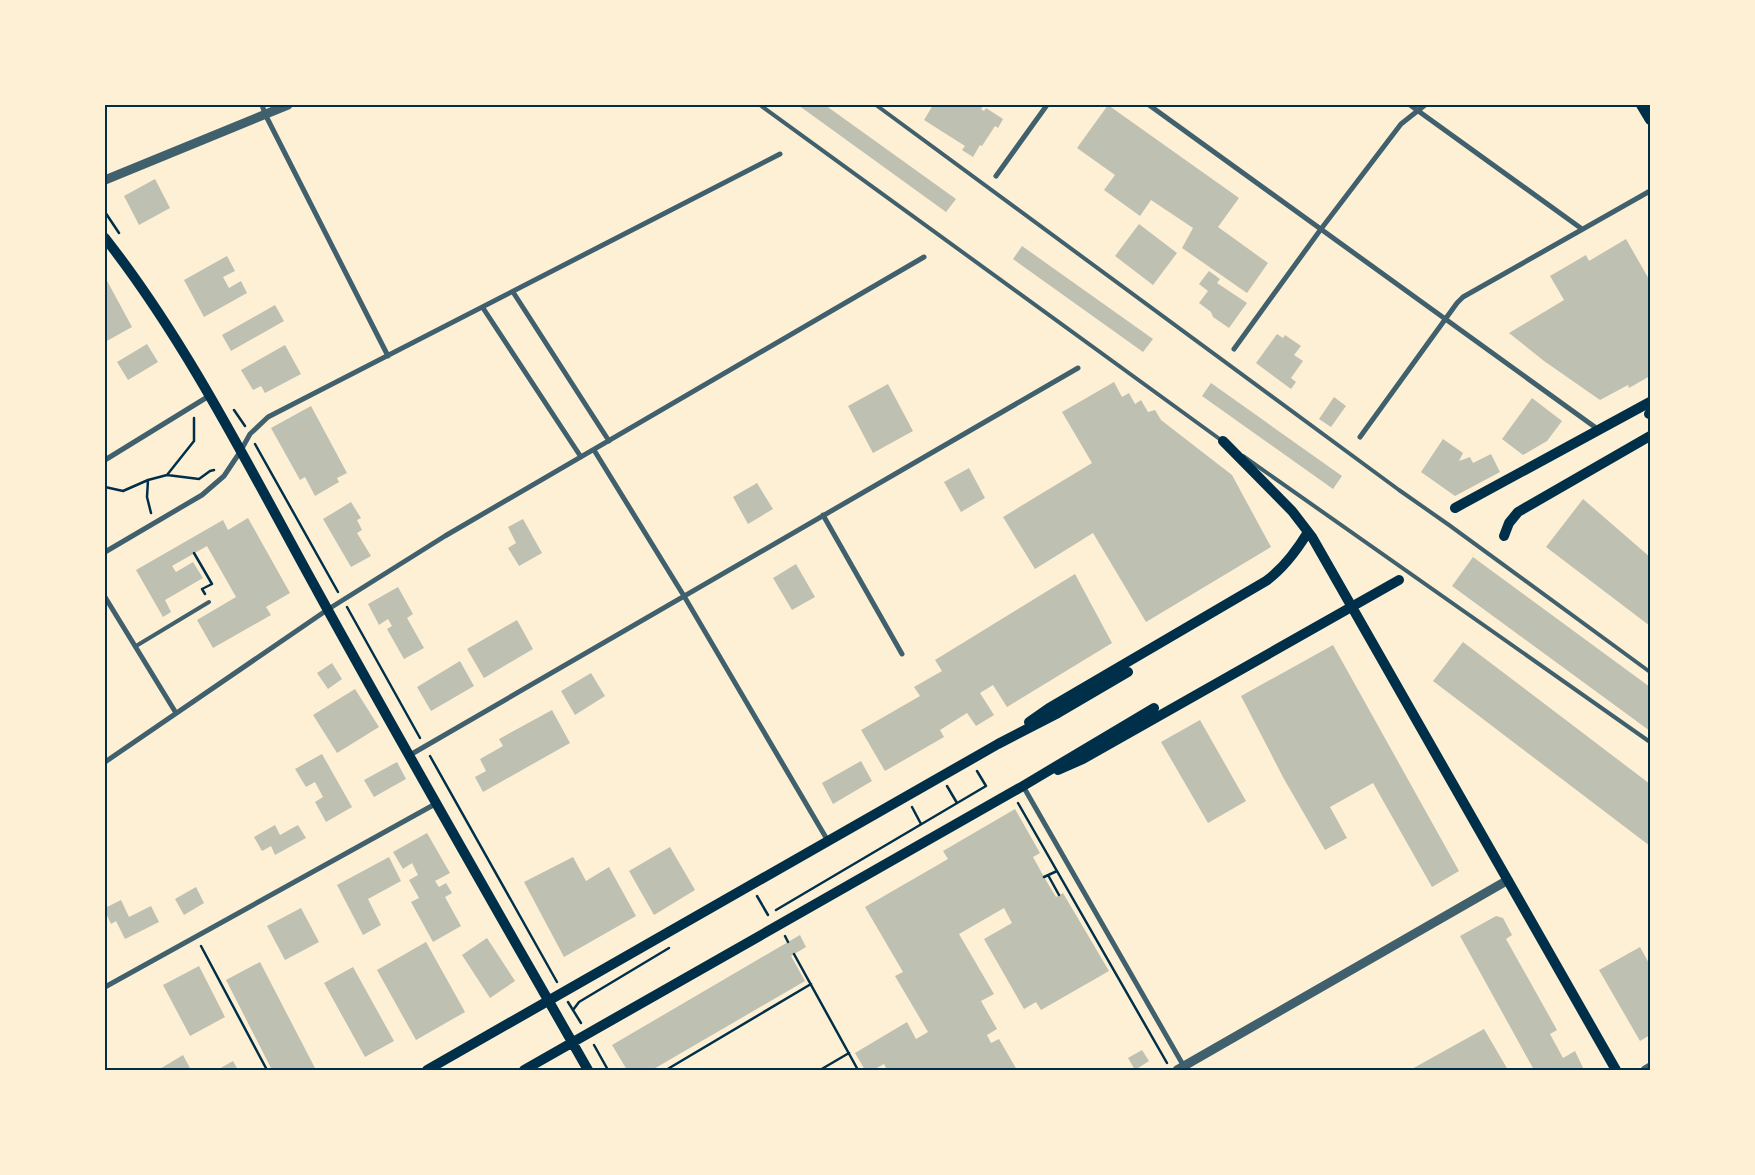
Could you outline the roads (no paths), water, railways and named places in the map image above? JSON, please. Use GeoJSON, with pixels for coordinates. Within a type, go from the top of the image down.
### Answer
{"type":"FeatureCollection","features":[{"type":"Feature","properties":{"kind":"main road"},"geometry":{"type":"LineString","coordinates":[[1641,105],[1650,120]]}},
{"type":"Feature","properties":{"kind":"main road"},"geometry":{"type":"LineString","coordinates":[[105,238],[167,326],[206,398],[240,452],[588,1070]]}},
{"type":"Feature","properties":{"kind":"main road"},"geometry":{"type":"LineString","coordinates":[[1455,508],[1650,402]]}},
{"type":"Feature","properties":{"kind":"main road"},"geometry":{"type":"LineString","coordinates":[[1504,536],[1509,523],[1518,512],[1650,436]]}},
{"type":"Feature","properties":{"kind":"main road"},"geometry":{"type":"LineString","coordinates":[[1223,441],[1292,511],[1308,532],[1616,1070]]}},
{"type":"Feature","properties":{"kind":"main road"},"geometry":{"type":"LineString","coordinates":[[998,744],[1049,708],[1274,576],[1290,558],[1308,532]]}},
{"type":"Feature","properties":{"kind":"main road"},"geometry":{"type":"LineString","coordinates":[[1023,786],[1084,759],[1399,580]]}},
{"type":"Feature","properties":{"kind":"main road"},"geometry":{"type":"LineString","coordinates":[[427,1070],[998,744],[1058,713],[1128,672]]}},
{"type":"Feature","properties":{"kind":"main road"},"geometry":{"type":"LineString","coordinates":[[524,1070],[1023,786],[1154,708]]}},
{"type":"Feature","properties":{"kind":"street"},"geometry":{"type":"LineString","coordinates":[[105,180],[264,110],[288,105]]}},
{"type":"Feature","properties":{"kind":"street"},"geometry":{"type":"LineString","coordinates":[[996,176],[1047,105]]}},
{"type":"Feature","properties":{"kind":"street"},"geometry":{"type":"LineString","coordinates":[[1150,105],[1599,430]]}},
{"type":"Feature","properties":{"kind":"street"},"geometry":{"type":"LineString","coordinates":[[1410,105],[1582,229]]}},
{"type":"Feature","properties":{"kind":"street"},"geometry":{"type":"LineString","coordinates":[[1234,349],[1321,229],[1401,124],[1424,105]]}},
{"type":"Feature","properties":{"kind":"street"},"geometry":{"type":"LineString","coordinates":[[264,110],[388,356]]}},
{"type":"Feature","properties":{"kind":"street"},"geometry":{"type":"LineString","coordinates":[[105,552],[202,495],[224,476],[250,434],[268,417],[780,154]]}},
{"type":"Feature","properties":{"kind":"street"},"geometry":{"type":"LineString","coordinates":[[1360,437],[1457,303],[1470,292],[1650,191]]}},
{"type":"Feature","properties":{"kind":"street"},"geometry":{"type":"LineString","coordinates":[[105,762],[343,600],[445,536],[924,257]]}},
{"type":"Feature","properties":{"kind":"street"},"geometry":{"type":"LineString","coordinates":[[513,292],[609,441]]}},
{"type":"Feature","properties":{"kind":"street"},"geometry":{"type":"LineString","coordinates":[[482,308],[581,457]]}},
{"type":"Feature","properties":{"kind":"street"},"geometry":{"type":"LineString","coordinates":[[410,755],[1078,368]]}},
{"type":"Feature","properties":{"kind":"street"},"geometry":{"type":"LineString","coordinates":[[105,460],[206,398]]}},
{"type":"Feature","properties":{"kind":"street"},"geometry":{"type":"LineString","coordinates":[[594,450],[684,596],[828,841]]}},
{"type":"Feature","properties":{"kind":"street"},"geometry":{"type":"LineString","coordinates":[[823,515],[902,654]]}},
{"type":"Feature","properties":{"kind":"street"},"geometry":{"type":"LineString","coordinates":[[105,598],[176,713]]}},
{"type":"Feature","properties":{"kind":"street"},"geometry":{"type":"LineString","coordinates":[[1023,786],[1182,1069],[1508,880]]}},
{"type":"Feature","properties":{"kind":"street"},"geometry":{"type":"LineString","coordinates":[[105,987],[437,803]]}},
{"type":"Feature","properties":{"kind":"street"},"geometry":{"type":"LineString","coordinates":[[1645,1070],[1650,1067]]}},
{"type":"Feature","properties":{"kind":"lane"},"geometry":{"type":"LineString","coordinates":[[760,105],[1223,441],[1650,742]]}},
{"type":"Feature","properties":{"kind":"lane"},"geometry":{"type":"LineString","coordinates":[[876,105],[1399,490],[1650,672]]}},
{"type":"Feature","properties":{"kind":"lane"},"geometry":{"type":"LineString","coordinates":[[136,646],[209,602]]}}]}
